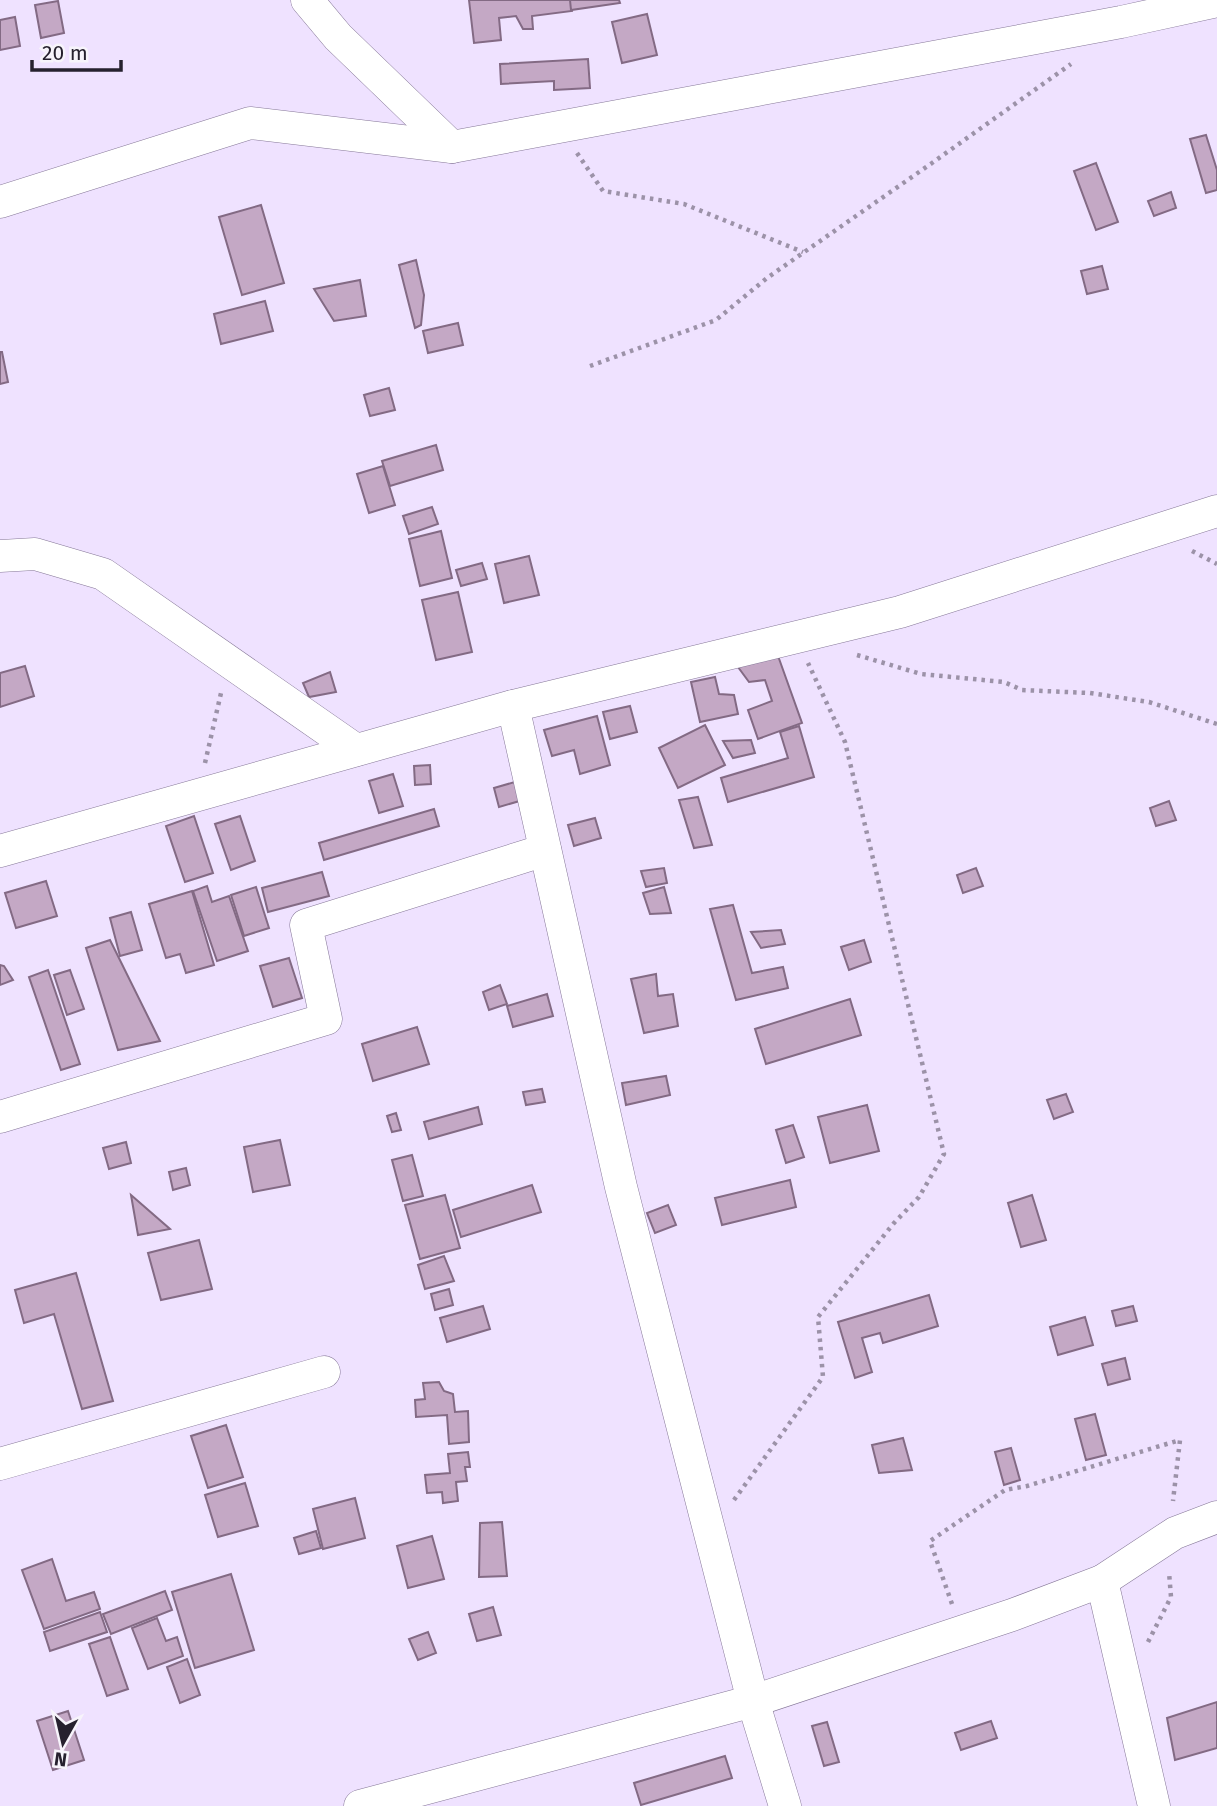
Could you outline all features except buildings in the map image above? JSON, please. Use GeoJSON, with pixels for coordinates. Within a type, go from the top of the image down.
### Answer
{"type":"FeatureCollection","features":[{"type":"Feature","properties":{"kind":"street"},"geometry":{"type":"LineString","coordinates":[[307,0],[338,37],[452,148]]}},
{"type":"Feature","properties":{"kind":"street"},"geometry":{"type":"LineString","coordinates":[[0,202],[250,123],[452,148],[1108,25],[1217,1]]}},
{"type":"Feature","properties":{"kind":"street"},"geometry":{"type":"LineString","coordinates":[[0,851],[513,706],[900,611],[1217,511]]}},
{"type":"Feature","properties":{"kind":"street"},"geometry":{"type":"LineString","coordinates":[[0,556],[35,554],[103,574],[356,750]]}},
{"type":"Feature","properties":{"kind":"street"},"geometry":{"type":"LineString","coordinates":[[513,706],[621,1186],[754,1701],[785,1806]]}},
{"type":"Feature","properties":{"kind":"street"},"geometry":{"type":"LineString","coordinates":[[0,1117],[326,1019],[306,925],[545,850]]}},
{"type":"Feature","properties":{"kind":"street"},"geometry":{"type":"LineString","coordinates":[[0,1464],[324,1372]]}},
{"type":"Feature","properties":{"kind":"street"},"geometry":{"type":"LineString","coordinates":[[360,1806],[754,1701],[962,1632],[1101,1581],[1175,1534],[1217,1517]]}},
{"type":"Feature","properties":{"kind":"street"},"geometry":{"type":"LineString","coordinates":[[1101,1581],[1154,1806]]}},
{"type":"Feature","properties":{"kind":"path"},"geometry":{"type":"LineString","coordinates":[[590,366],[716,320],[767,278],[1073,62]]}},
{"type":"Feature","properties":{"kind":"path"},"geometry":{"type":"LineString","coordinates":[[560,127],[603,191],[684,204],[804,252]]}},
{"type":"Feature","properties":{"kind":"path"},"geometry":{"type":"LineString","coordinates":[[733,1501],[823,1377],[818,1317],[894,1223],[919,1197],[944,1154],[845,742],[796,637]]}},
{"type":"Feature","properties":{"kind":"path"},"geometry":{"type":"LineString","coordinates":[[846,652],[921,674],[1004,682],[1022,690],[1090,693],[1149,702],[1217,724]]}},
{"type":"Feature","properties":{"kind":"path"},"geometry":{"type":"LineString","coordinates":[[198,795],[229,661]]}},
{"type":"Feature","properties":{"kind":"path"},"geometry":{"type":"LineString","coordinates":[[962,1632],[930,1541],[1005,1490],[1027,1486],[1180,1440],[1168,1538],[1171,1597],[1126,1686]]}}]}
